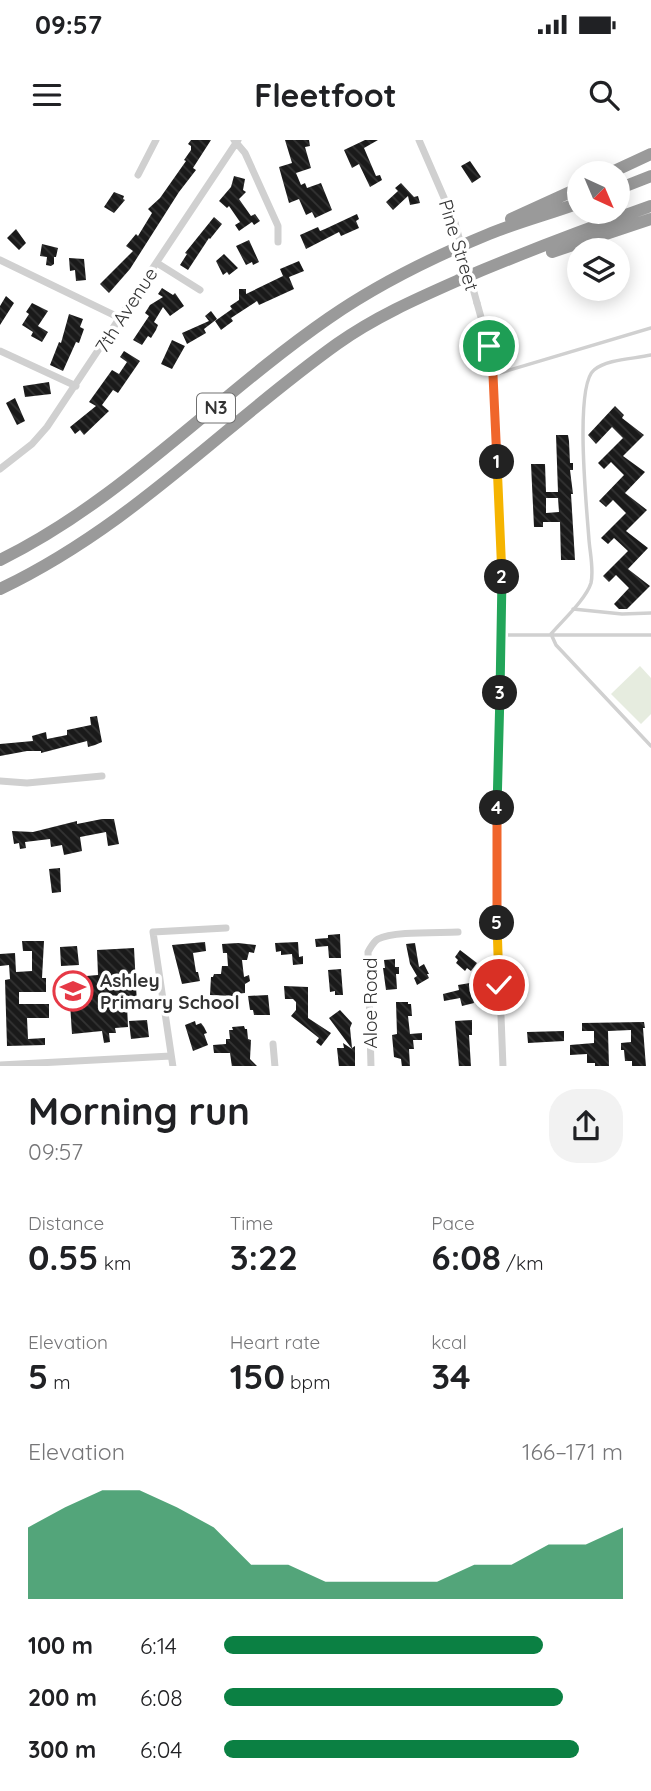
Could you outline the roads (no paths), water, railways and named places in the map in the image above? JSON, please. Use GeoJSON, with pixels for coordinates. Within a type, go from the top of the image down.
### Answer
{"type":"FeatureCollection","features":[{"type":"Feature","properties":{"kind":"highway"},"geometry":{"type":"LineString","coordinates":[[630,164],[651,155]]}},
{"type":"Feature","properties":{"kind":"highway"},"geometry":{"type":"LineString","coordinates":[[630,184],[651,176]]}},
{"type":"Feature","properties":{"kind":"highway"},"geometry":{"type":"LineString","coordinates":[[491,233],[516,216],[567,193]]}},
{"type":"Feature","properties":{"kind":"highway","name":"N3"},"geometry":{"type":"LineString","coordinates":[[0,589],[36,571],[102,531],[159,488],[288,381],[338,344],[401,305],[500,262],[651,206]]}},
{"type":"Feature","properties":{"kind":"highway","name":"N3"},"geometry":{"type":"LineString","coordinates":[[0,560],[50,534],[128,481],[278,356],[330,317],[384,284],[433,259],[491,233],[567,207]]}},
{"type":"Feature","properties":{"kind":"highway"},"geometry":{"type":"LineString","coordinates":[[500,262],[515,264],[651,219]]}},
{"type":"Feature","properties":{"kind":"street"},"geometry":{"type":"LineString","coordinates":[[138,175],[156,140]]}},
{"type":"Feature","properties":{"kind":"street","name":"Pine Street"},"geometry":{"type":"LineString","coordinates":[[419,140],[455,223],[489,346],[493,375],[502,575],[495,862],[503,1066]]}},
{"type":"Feature","properties":{"kind":"street"},"geometry":{"type":"LineString","coordinates":[[236,141],[245,153],[278,226],[278,242]]}},
{"type":"Feature","properties":{"kind":"street","name":"7th Avenue"},"geometry":{"type":"LineString","coordinates":[[0,469],[40,436],[76,386],[236,141]]}},
{"type":"Feature","properties":{"kind":"street"},"geometry":{"type":"LineString","coordinates":[[0,260],[120,318]]}},
{"type":"Feature","properties":{"kind":"street"},"geometry":{"type":"LineString","coordinates":[[157,264],[200,290]]}},
{"type":"Feature","properties":{"kind":"street"},"geometry":{"type":"LineString","coordinates":[[0,351],[76,386]]}},
{"type":"Feature","properties":{"kind":"street"},"geometry":{"type":"LineString","coordinates":[[0,780],[27,783],[102,776]]}},
{"type":"Feature","properties":{"kind":"street"},"geometry":{"type":"LineString","coordinates":[[173,1066],[153,932],[226,928]]}},
{"type":"Feature","properties":{"kind":"street","name":"Aloe Road"},"geometry":{"type":"LineString","coordinates":[[370,1066],[368,952],[372,945],[376,940],[391,936],[458,932]]}},
{"type":"Feature","properties":{"kind":"street"},"geometry":{"type":"LineString","coordinates":[[273,1044],[275,1066]]}},
{"type":"Feature","properties":{"kind":"street"},"geometry":{"type":"LineString","coordinates":[[0,1065],[172,1056]]}},
{"type":"Feature","properties":{"kind":"lane"},"geometry":{"type":"LineString","coordinates":[[493,375],[651,328]]}},
{"type":"Feature","properties":{"kind":"lane"},"geometry":{"type":"LineString","coordinates":[[551,634],[584,596],[592,578],[584,465],[584,392],[587,378],[594,370],[604,365],[651,355]]}},
{"type":"Feature","properties":{"kind":"lane"},"geometry":{"type":"LineString","coordinates":[[572,609],[622,614],[651,613]]}},
{"type":"Feature","properties":{"kind":"lane"},"geometry":{"type":"LineString","coordinates":[[551,634],[556,645],[651,746]]}},
{"type":"Feature","properties":{"kind":"lane"},"geometry":{"type":"LineString","coordinates":[[502,635],[651,635]]}},
{"type":"Feature","properties":{"kind":"place","name":"Ashley Primary School"},"geometry":{"type":"Point","coordinates":[73,991]}}]}
